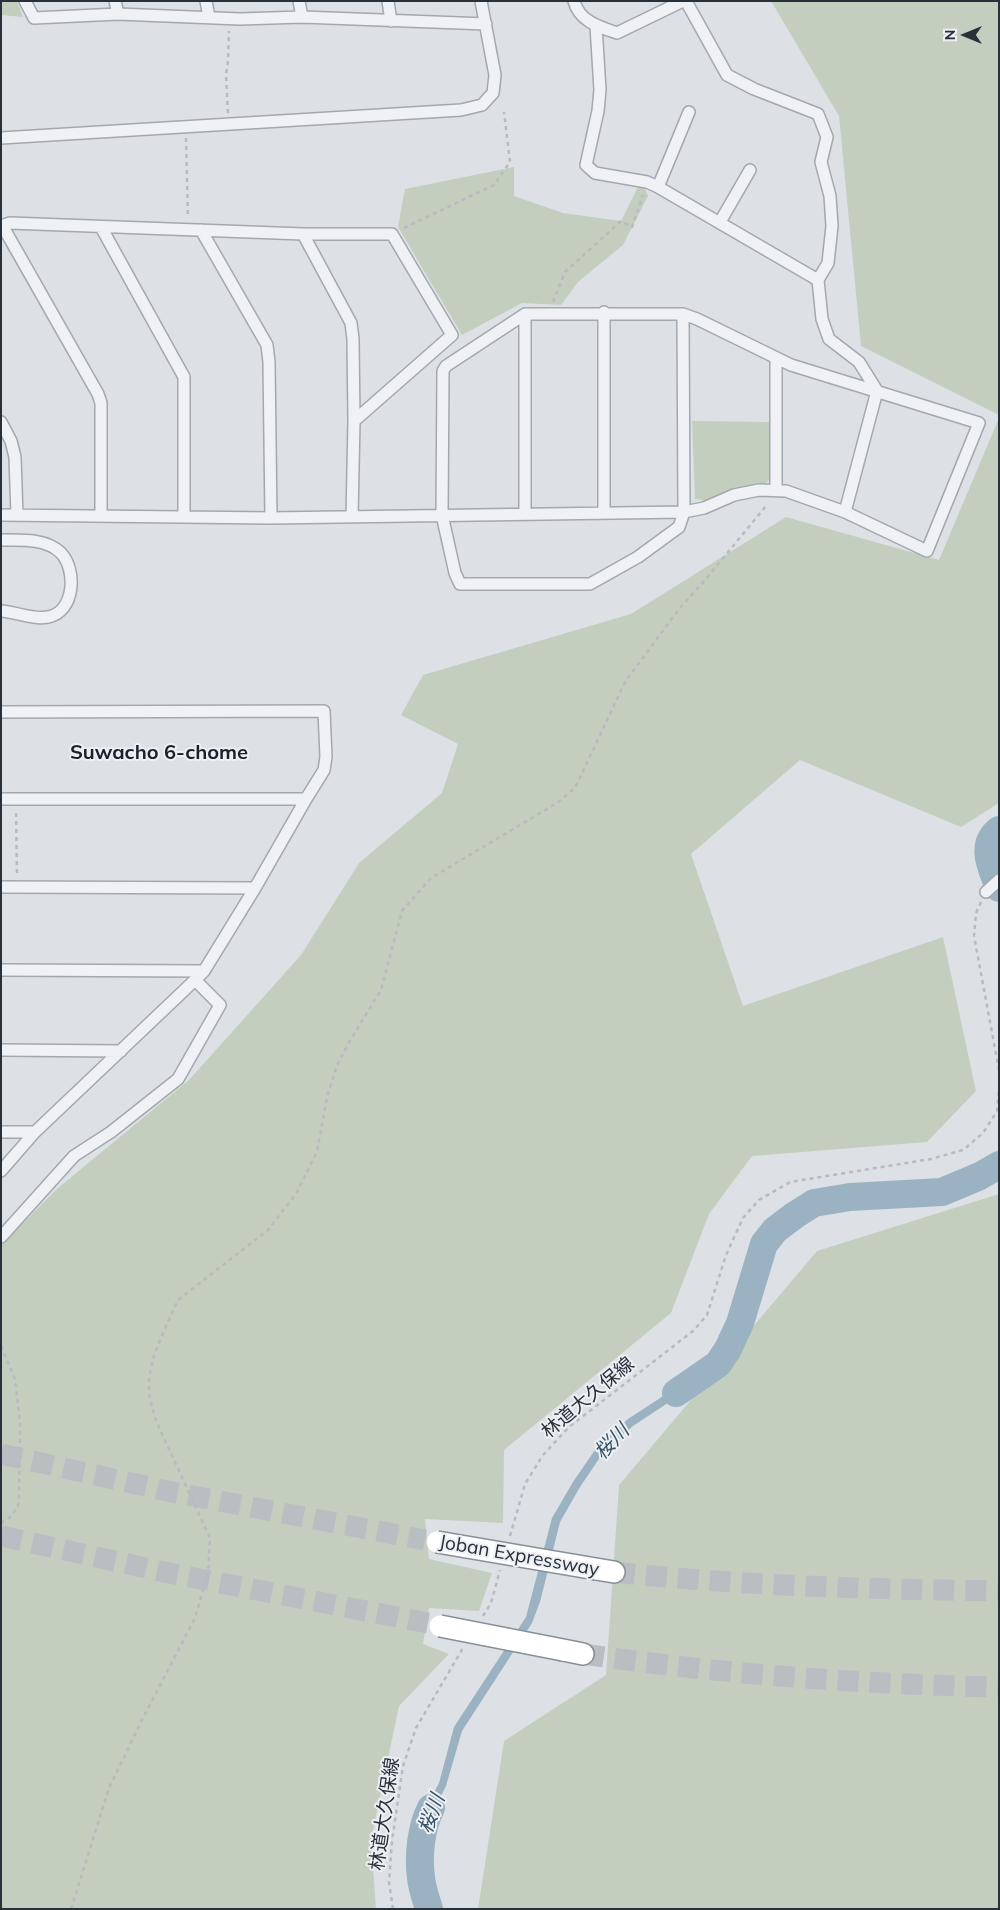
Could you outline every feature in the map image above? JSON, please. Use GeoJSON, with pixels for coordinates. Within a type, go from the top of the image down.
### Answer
{"type":"FeatureCollection","features":[{"type":"Feature","properties":{"kind":"highway","name":"Joban Expressway"},"geometry":{"type":"LineString","coordinates":[[431,1541],[605,1570]]}},
{"type":"Feature","properties":{"kind":"highway"},"geometry":{"type":"LineString","coordinates":[[434,1625],[573,1652]]}},
{"type":"Feature","properties":{"kind":"street"},"geometry":{"type":"LineString","coordinates":[[25,1],[34,18],[118,14],[229,18],[302,17],[486,24]]}},
{"type":"Feature","properties":{"kind":"street"},"geometry":{"type":"LineString","coordinates":[[115,1],[118,14]]}},
{"type":"Feature","properties":{"kind":"street"},"geometry":{"type":"LineString","coordinates":[[206,1],[209,17]]}},
{"type":"Feature","properties":{"kind":"street"},"geometry":{"type":"LineString","coordinates":[[299,1],[302,17]]}},
{"type":"Feature","properties":{"kind":"street"},"geometry":{"type":"LineString","coordinates":[[388,1],[391,21]]}},
{"type":"Feature","properties":{"kind":"street"},"geometry":{"type":"LineString","coordinates":[[1,138],[460,110],[482,105],[493,93],[495,75],[482,1]]}},
{"type":"Feature","properties":{"kind":"street"},"geometry":{"type":"LineString","coordinates":[[574,1],[576,12],[596,26],[617,33],[685,1],[727,75],[754,89],[818,114],[827,137],[821,162],[830,196],[832,226],[828,263],[818,280],[822,319],[828,339],[859,362],[877,392],[845,512]]}},
{"type":"Feature","properties":{"kind":"street"},"geometry":{"type":"LineString","coordinates":[[596,26],[600,97],[586,165],[595,174],[647,182],[658,187],[818,280]]}},
{"type":"Feature","properties":{"kind":"street"},"geometry":{"type":"LineString","coordinates":[[658,187],[689,112]]}},
{"type":"Feature","properties":{"kind":"street"},"geometry":{"type":"LineString","coordinates":[[720,222],[750,170]]}},
{"type":"Feature","properties":{"kind":"street"},"geometry":{"type":"LineString","coordinates":[[101,516],[101,403],[98,394],[2,226],[10,223],[303,234],[392,234],[452,335],[354,421]]}},
{"type":"Feature","properties":{"kind":"street"},"geometry":{"type":"LineString","coordinates":[[101,227],[184,377],[184,517]]}},
{"type":"Feature","properties":{"kind":"street"},"geometry":{"type":"LineString","coordinates":[[201,230],[266,345],[268,362],[271,518]]}},
{"type":"Feature","properties":{"kind":"street"},"geometry":{"type":"LineString","coordinates":[[303,234],[351,323],[353,339],[354,421],[352,516]]}},
{"type":"Feature","properties":{"kind":"street"},"geometry":{"type":"LineString","coordinates":[[604,312],[604,512]]}},
{"type":"Feature","properties":{"kind":"street"},"geometry":{"type":"LineString","coordinates":[[1,515],[271,518],[352,516],[442,515],[525,513],[684,512],[704,508],[734,495],[759,490],[776,490],[786,491],[845,512],[926,551],[978,423],[813,373],[776,359],[697,319],[682,314],[604,312],[525,314],[446,366],[443,371],[442,515],[453,564],[460,584],[590,584],[638,557],[679,527],[684,512],[682,314]]}},
{"type":"Feature","properties":{"kind":"street"},"geometry":{"type":"LineString","coordinates":[[525,314],[525,513]]}},
{"type":"Feature","properties":{"kind":"street"},"geometry":{"type":"LineString","coordinates":[[776,359],[776,490]]}},
{"type":"Feature","properties":{"kind":"street"},"geometry":{"type":"LineString","coordinates":[[1,422],[11,440],[15,457],[18,515]]}},
{"type":"Feature","properties":{"kind":"street"},"geometry":{"type":"LineString","coordinates":[[1,540],[35,541],[49,546],[60,553],[70,566],[72,581],[70,597],[59,612],[48,617],[1,612]]}},
{"type":"Feature","properties":{"kind":"street"},"geometry":{"type":"LineString","coordinates":[[1,712],[324,711],[326,757],[324,770],[204,971],[35,1132],[1,1171]]}},
{"type":"Feature","properties":{"kind":"street"},"geometry":{"type":"LineString","coordinates":[[1,799],[306,799]]}},
{"type":"Feature","properties":{"kind":"street"},"geometry":{"type":"LineString","coordinates":[[986,892],[999,880]]}},
{"type":"Feature","properties":{"kind":"street"},"geometry":{"type":"LineString","coordinates":[[1,887],[255,888]]}},
{"type":"Feature","properties":{"kind":"street"},"geometry":{"type":"LineString","coordinates":[[1,970],[204,971]]}},
{"type":"Feature","properties":{"kind":"street"},"geometry":{"type":"LineString","coordinates":[[1,1237],[74,1156],[111,1132],[178,1079],[220,1005],[195,980]]}},
{"type":"Feature","properties":{"kind":"street"},"geometry":{"type":"LineString","coordinates":[[1,1050],[121,1051]]}},
{"type":"Feature","properties":{"kind":"street"},"geometry":{"type":"LineString","coordinates":[[1,1132],[35,1132]]}},
{"type":"Feature","properties":{"kind":"path"},"geometry":{"type":"LineString","coordinates":[[229,18],[226,75],[229,124]]}},
{"type":"Feature","properties":{"kind":"path"},"geometry":{"type":"LineString","coordinates":[[392,234],[494,185],[510,162],[504,112]]}},
{"type":"Feature","properties":{"kind":"path"},"geometry":{"type":"LineString","coordinates":[[186,127],[188,229]]}},
{"type":"Feature","properties":{"kind":"path"},"geometry":{"type":"LineString","coordinates":[[549,313],[565,272],[621,221],[632,227],[647,182]]}},
{"type":"Feature","properties":{"kind":"path"},"geometry":{"type":"LineString","coordinates":[[70,1909],[109,1788],[195,1618],[208,1573],[210,1538],[156,1421],[149,1395],[149,1378],[154,1355],[178,1300],[268,1230],[296,1194],[317,1152],[327,1097],[337,1065],[382,990],[402,911],[431,878],[557,803],[575,788],[626,682],[679,609],[766,506]]}},
{"type":"Feature","properties":{"kind":"path"},"geometry":{"type":"LineString","coordinates":[[16,798],[17,887]]}},
{"type":"Feature","properties":{"kind":"path"},"geometry":{"type":"LineString","coordinates":[[986,892],[976,913],[974,936],[999,1070]]}},
{"type":"Feature","properties":{"kind":"path","name":"林道大久保線"},"geometry":{"type":"LineString","coordinates":[[508,1541],[525,1484],[543,1455],[569,1428],[693,1331],[707,1315],[726,1255],[743,1218],[759,1200],[790,1182],[931,1159],[963,1150],[983,1134],[997,1111],[999,1089]]}},
{"type":"Feature","properties":{"kind":"path"},"geometry":{"type":"LineString","coordinates":[[1,1346],[15,1379],[20,1422],[19,1503],[12,1516],[1,1523]]}},
{"type":"Feature","properties":{"kind":"path"},"geometry":{"type":"LineString","coordinates":[[481,1619],[491,1603],[501,1568]]}},
{"type":"Feature","properties":{"kind":"path","name":"林道大久保線"},"geometry":{"type":"LineString","coordinates":[[393,1909],[389,1882],[392,1841],[403,1766],[416,1728],[467,1643]]}},
{"type":"Feature","properties":{"kind":"green space"},"geometry":{"type":"Polygon","coordinates":[[[1,1],[17,1],[23,17],[1,15],[1,1]]]}},
{"type":"Feature","properties":{"kind":"green space"},"geometry":{"type":"Polygon","coordinates":[[[771,1],[999,1],[999,415],[861,346],[839,116],[771,1]]]}},
{"type":"Feature","properties":{"kind":"green space"},"geometry":{"type":"Polygon","coordinates":[[[514,167],[514,196],[563,213],[621,221],[638,187],[645,189],[648,196],[623,245],[578,282],[561,305],[522,303],[462,335],[398,227],[405,189],[514,167]]]}},
{"type":"Feature","properties":{"kind":"green space"},"geometry":{"type":"Polygon","coordinates":[[[999,418],[999,803],[961,827],[800,760],[691,854],[743,1006],[943,937],[976,1091],[927,1142],[752,1156],[709,1214],[671,1313],[504,1450],[503,1523],[425,1519],[429,1559],[492,1573],[479,1611],[429,1608],[423,1644],[449,1654],[399,1706],[371,1840],[376,1909],[1,1909],[1,1245],[58,1188],[189,1080],[301,955],[359,863],[442,793],[458,744],[401,715],[423,675],[631,614],[786,517],[939,560],[999,418]]]}},
{"type":"Feature","properties":{"kind":"green space"},"geometry":{"type":"Polygon","coordinates":[[[692,421],[771,422],[771,478],[766,483],[740,487],[707,501],[695,499],[692,421]]]}},
{"type":"Feature","properties":{"kind":"green space"},"geometry":{"type":"Polygon","coordinates":[[[999,1194],[999,1909],[478,1909],[504,1741],[606,1675],[619,1485],[817,1251],[999,1194]]]}},
{"type":"Feature","properties":{"kind":"water"},"geometry":{"type":"Polygon","coordinates":[[[703,1370],[710,1375],[633,1426],[603,1453],[580,1487],[560,1522],[540,1602],[532,1623],[462,1731],[446,1786],[432,1814],[425,1844],[418,1843],[424,1812],[439,1783],[454,1727],[526,1617],[552,1518],[573,1482],[597,1447],[628,1419],[703,1370]]]}},
{"type":"Feature","properties":{"kind":"waterway","name":"桜川"},"geometry":{"type":"LineString","coordinates":[[999,830],[993,836],[988,850],[999,888]]}},
{"type":"Feature","properties":{"kind":"waterway","name":"桜川"},"geometry":{"type":"LineString","coordinates":[[676,1393],[718,1364],[728,1349],[740,1323],[764,1244],[775,1230],[795,1215],[814,1203],[850,1197],[942,1192],[980,1176],[999,1165]]}},
{"type":"Feature","properties":{"kind":"waterway","name":"桜川"},"geometry":{"type":"LineString","coordinates":[[429,1909],[424,1894],[420,1860],[421,1842],[431,1808]]}},
{"type":"Feature","properties":{"kind":"tunnel"},"geometry":{"type":"LineString","coordinates":[[1,1454],[172,1492],[425,1540]]}},
{"type":"Feature","properties":{"kind":"tunnel"},"geometry":{"type":"LineString","coordinates":[[1,1536],[164,1572],[428,1623]]}},
{"type":"Feature","properties":{"kind":"tunnel"},"geometry":{"type":"LineString","coordinates":[[614,1572],[758,1584],[999,1591]]}},
{"type":"Feature","properties":{"kind":"tunnel"},"geometry":{"type":"LineString","coordinates":[[583,1654],[791,1677],[999,1687]]}},
{"type":"Feature","properties":{"kind":"district","name":"Suwacho 6-chome"},"geometry":{"type":"Point","coordinates":[159,753]}}]}
